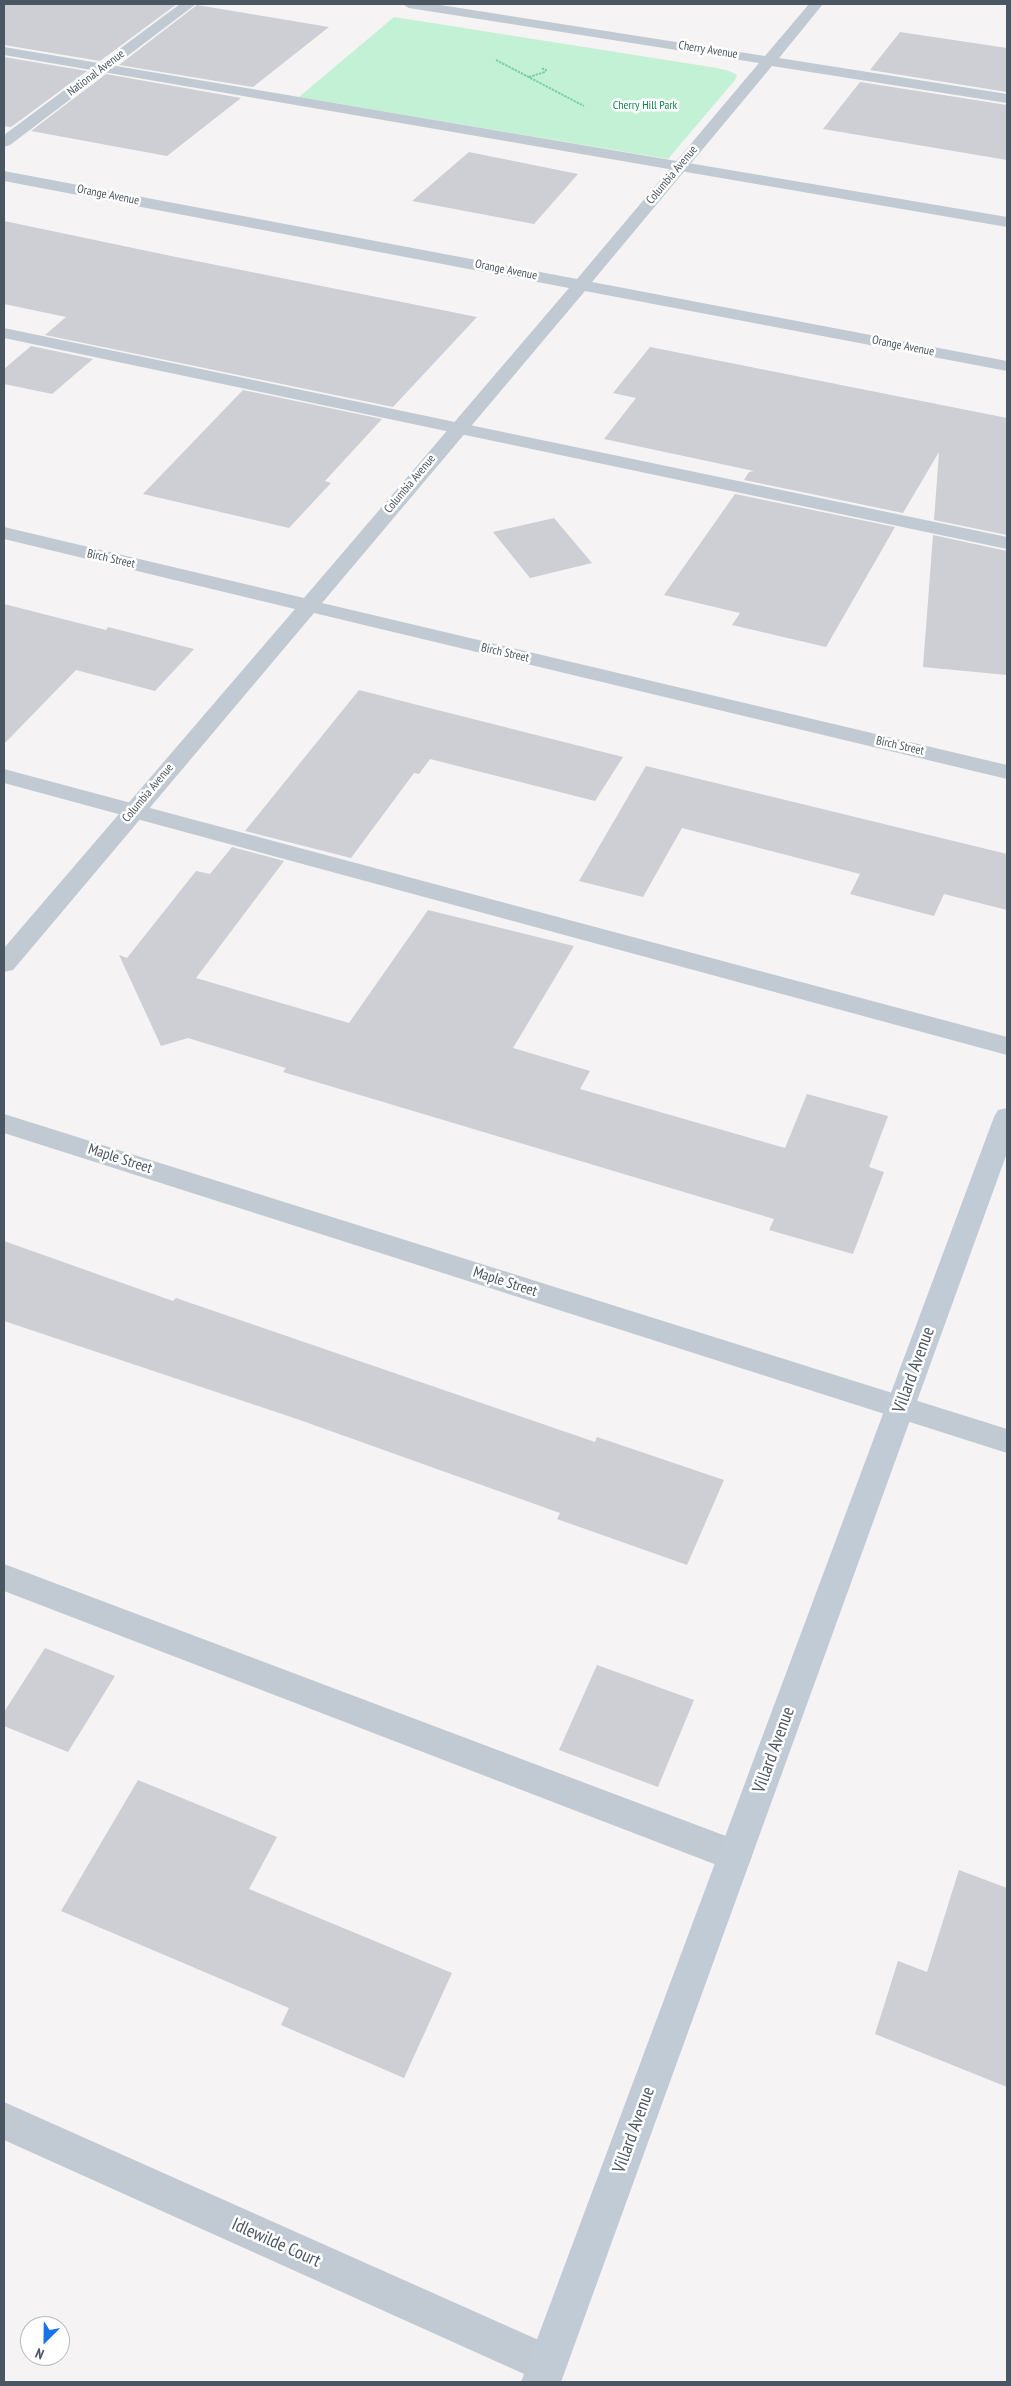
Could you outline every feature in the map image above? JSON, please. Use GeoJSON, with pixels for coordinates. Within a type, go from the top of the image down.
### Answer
{"type":"FeatureCollection","features":[{"type":"Feature","properties":{"kind":"street","name":"National Avenue"},"geometry":{"type":"LineString","coordinates":[[4,142],[189,4]]}},
{"type":"Feature","properties":{"kind":"street","name":"Cherry Avenue"},"geometry":{"type":"LineString","coordinates":[[409,4],[1007,98]]}},
{"type":"Feature","properties":{"kind":"street","name":"Columbia Avenue"},"geometry":{"type":"LineString","coordinates":[[4,964],[307,605],[581,285],[768,59],[816,4]]}},
{"type":"Feature","properties":{"kind":"street"},"geometry":{"type":"LineString","coordinates":[[4,51],[1007,222]]}},
{"type":"Feature","properties":{"kind":"street","name":"Orange Avenue"},"geometry":{"type":"LineString","coordinates":[[4,176],[1007,366]]}},
{"type":"Feature","properties":{"kind":"street"},"geometry":{"type":"LineString","coordinates":[[4,333],[1007,543]]}},
{"type":"Feature","properties":{"kind":"street","name":"Birch Street"},"geometry":{"type":"LineString","coordinates":[[4,533],[1007,772]]}},
{"type":"Feature","properties":{"kind":"street"},"geometry":{"type":"LineString","coordinates":[[4,776],[1007,1046]]}},
{"type":"Feature","properties":{"kind":"street","name":"Villard Avenue"},"geometry":{"type":"LineString","coordinates":[[544,2373],[1007,1117]]}},
{"type":"Feature","properties":{"kind":"street","name":"Maple Street"},"geometry":{"type":"LineString","coordinates":[[4,1123],[1007,1441]]}},
{"type":"Feature","properties":{"kind":"street"},"geometry":{"type":"LineString","coordinates":[[4,1576],[736,1856]]}},
{"type":"Feature","properties":{"kind":"street","name":"Idlewilde Court"},"geometry":{"type":"LineString","coordinates":[[4,2121],[544,2373]]}},
{"type":"Feature","properties":{"kind":"path"},"geometry":{"type":"LineString","coordinates":[[494,59],[585,106]]}},
{"type":"Feature","properties":{"kind":"path"},"geometry":{"type":"LineString","coordinates":[[528,77],[545,72],[546,70],[540,66]]}},
{"type":"Feature","properties":{"kind":"green space","name":"Cherry Hill Park"},"geometry":{"type":"Polygon","coordinates":[[[394,17],[717,68],[737,75],[735,80],[668,159],[299,97],[394,17]]]}},
{"type":"Feature","properties":{"kind":"building"},"geometry":{"type":"Polygon","coordinates":[[[4,4],[177,4],[100,61],[4,45],[4,4]]]}},
{"type":"Feature","properties":{"kind":"building"},"geometry":{"type":"Polygon","coordinates":[[[197,5],[329,27],[253,87],[119,65],[197,5]]]}},
{"type":"Feature","properties":{"kind":"building"},"geometry":{"type":"Polygon","coordinates":[[[900,32],[1007,48],[1007,92],[870,70],[900,32]]]}},
{"type":"Feature","properties":{"kind":"building"},"geometry":{"type":"Polygon","coordinates":[[[4,57],[87,71],[11,127],[4,126],[4,57]]]}},
{"type":"Feature","properties":{"kind":"building"},"geometry":{"type":"Polygon","coordinates":[[[106,74],[241,98],[167,156],[31,131],[106,74]]]}},
{"type":"Feature","properties":{"kind":"building"},"geometry":{"type":"Polygon","coordinates":[[[860,82],[1007,105],[1007,160],[823,129],[860,82]]]}},
{"type":"Feature","properties":{"kind":"building"},"geometry":{"type":"Polygon","coordinates":[[[469,152],[578,174],[534,224],[412,201],[469,152]]]}},
{"type":"Feature","properties":{"kind":"building"},"geometry":{"type":"Polygon","coordinates":[[[4,221],[477,317],[393,407],[45,335],[66,317],[4,304],[4,221]]]}},
{"type":"Feature","properties":{"kind":"building"},"geometry":{"type":"Polygon","coordinates":[[[31,346],[93,359],[52,394],[4,384],[4,369],[31,346]]]}},
{"type":"Feature","properties":{"kind":"building"},"geometry":{"type":"Polygon","coordinates":[[[650,347],[1007,418],[1007,535],[934,520],[939,452],[903,513],[744,480],[749,472],[754,471],[604,439],[636,398],[613,393],[650,347]]]}},
{"type":"Feature","properties":{"kind":"building"},"geometry":{"type":"Polygon","coordinates":[[[243,390],[382,419],[325,481],[331,483],[289,528],[143,494],[243,390]]]}},
{"type":"Feature","properties":{"kind":"building"},"geometry":{"type":"Polygon","coordinates":[[[735,494],[895,527],[826,647],[732,625],[740,613],[664,595],[735,494]]]}},
{"type":"Feature","properties":{"kind":"building"},"geometry":{"type":"Polygon","coordinates":[[[554,518],[592,563],[530,578],[493,532],[554,518]]]}},
{"type":"Feature","properties":{"kind":"building"},"geometry":{"type":"Polygon","coordinates":[[[933,535],[1007,551],[1007,675],[923,667],[933,535]]]}},
{"type":"Feature","properties":{"kind":"building"},"geometry":{"type":"Polygon","coordinates":[[[4,604],[106,630],[108,627],[194,649],[155,691],[76,670],[4,744],[4,604]]]}},
{"type":"Feature","properties":{"kind":"building"},"geometry":{"type":"Polygon","coordinates":[[[359,690],[623,757],[595,801],[430,759],[419,774],[414,773],[351,858],[245,831],[359,690]]]}},
{"type":"Feature","properties":{"kind":"building"},"geometry":{"type":"Polygon","coordinates":[[[646,766],[1007,854],[1007,910],[944,894],[934,916],[850,894],[860,874],[682,828],[643,897],[579,881],[646,766]]]}},
{"type":"Feature","properties":{"kind":"building"},"geometry":{"type":"Polygon","coordinates":[[[232,847],[284,861],[196,978],[349,1023],[428,910],[574,946],[513,1048],[590,1071],[580,1089],[785,1148],[807,1094],[888,1116],[869,1167],[884,1172],[853,1254],[769,1230],[774,1219],[283,1072],[286,1068],[188,1038],[161,1046],[119,955],[127,958],[196,871],[210,874],[232,847]]]}},
{"type":"Feature","properties":{"kind":"building"},"geometry":{"type":"Polygon","coordinates":[[[4,1241],[173,1301],[176,1298],[595,1442],[597,1437],[724,1480],[687,1565],[557,1519],[560,1513],[297,1419],[4,1321],[4,1241]]]}},
{"type":"Feature","properties":{"kind":"building"},"geometry":{"type":"Polygon","coordinates":[[[45,1648],[115,1676],[68,1752],[4,1726],[4,1712],[45,1648]]]}},
{"type":"Feature","properties":{"kind":"building"},"geometry":{"type":"Polygon","coordinates":[[[597,1665],[694,1700],[658,1787],[559,1750],[597,1665]]]}},
{"type":"Feature","properties":{"kind":"building"},"geometry":{"type":"Polygon","coordinates":[[[138,1780],[277,1837],[249,1889],[452,1973],[404,2078],[281,2025],[289,2008],[61,1911],[138,1780]]]}},
{"type":"Feature","properties":{"kind":"building"},"geometry":{"type":"Polygon","coordinates":[[[959,1870],[1007,1888],[1007,2087],[875,2034],[898,1961],[927,1972],[959,1870]]]}}]}
